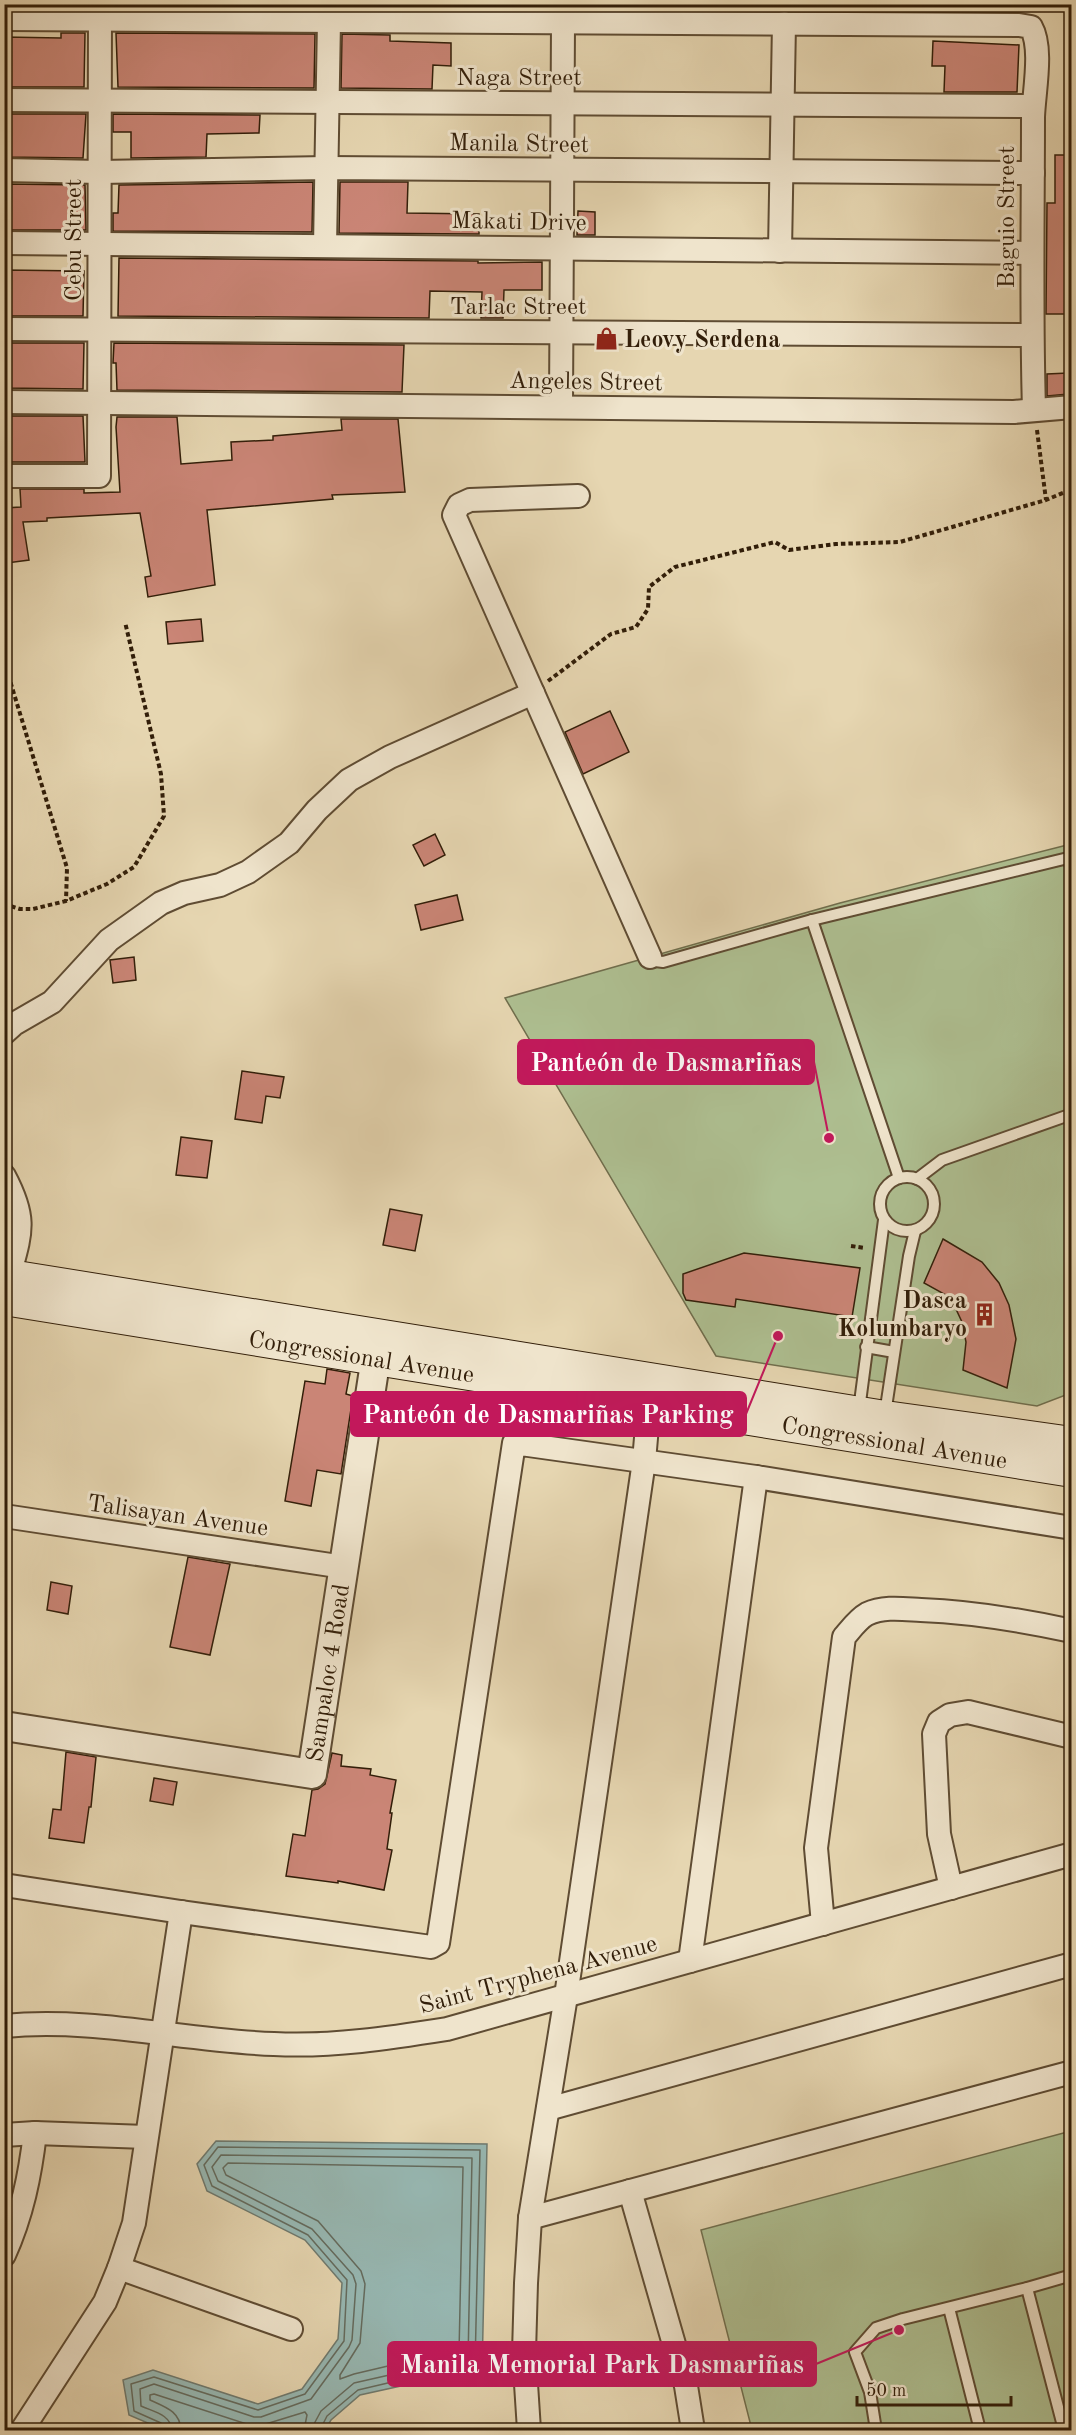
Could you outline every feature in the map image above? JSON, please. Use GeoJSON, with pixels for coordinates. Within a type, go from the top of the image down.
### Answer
{"type":"FeatureCollection","features":[{"type":"Feature","properties":{"kind":"main road","name":"Congressional Avenue"},"geometry":{"type":"LineString","coordinates":[[6,1283],[378,1346],[867,1424],[1071,1471]]}},
{"type":"Feature","properties":{"kind":"main road","name":"Congressional Avenue"},"geometry":{"type":"LineString","coordinates":[[378,1346],[649,1403],[1071,1443]]}},
{"type":"Feature","properties":{"kind":"street"},"geometry":{"type":"LineString","coordinates":[[4,19],[100,12],[249,13],[328,21],[784,23],[780,251]]}},
{"type":"Feature","properties":{"kind":"street","name":"Cebu Street"},"geometry":{"type":"LineString","coordinates":[[4,476],[99,476],[100,12]]}},
{"type":"Feature","properties":{"kind":"street"},"geometry":{"type":"LineString","coordinates":[[325,246],[328,21]]}},
{"type":"Feature","properties":{"kind":"street"},"geometry":{"type":"LineString","coordinates":[[561,407],[563,22]]}},
{"type":"Feature","properties":{"kind":"street","name":"Baguio Street"},"geometry":{"type":"LineString","coordinates":[[784,23],[1019,25],[1031,27],[1037,38],[1032,253],[1034,409]]}},
{"type":"Feature","properties":{"kind":"street","name":"Naga Street"},"geometry":{"type":"LineString","coordinates":[[4,100],[1034,106]]}},
{"type":"Feature","properties":{"kind":"street","name":"Manila Street"},"geometry":{"type":"LineString","coordinates":[[4,170],[100,172],[326,168],[1033,173]]}},
{"type":"Feature","properties":{"kind":"street","name":"Makati Drive"},"geometry":{"type":"LineString","coordinates":[[4,243],[1032,253]]}},
{"type":"Feature","properties":{"kind":"street","name":"Tarlac Street"},"geometry":{"type":"LineString","coordinates":[[4,329],[1032,335]]}},
{"type":"Feature","properties":{"kind":"street","name":"Angeles Street"},"geometry":{"type":"LineString","coordinates":[[4,402],[1002,412],[1071,407]]}},
{"type":"Feature","properties":{"kind":"street"},"geometry":{"type":"LineString","coordinates":[[578,496],[470,500],[459,505],[454,515],[650,957]]}},
{"type":"Feature","properties":{"kind":"street"},"geometry":{"type":"LineString","coordinates":[[4,1032],[52,1002],[109,940],[161,903],[184,893],[220,885],[248,872],[289,843],[317,810],[350,780],[390,757],[533,693]]}},
{"type":"Feature","properties":{"kind":"street"},"geometry":{"type":"LineString","coordinates":[[4,1176],[12,1191],[21,1221],[20,1233],[6,1283]]}},
{"type":"Feature","properties":{"kind":"street","name":"Sampaloc 4 Road"},"geometry":{"type":"LineString","coordinates":[[4,1726],[312,1774],[378,1346]]}},
{"type":"Feature","properties":{"kind":"street"},"geometry":{"type":"LineString","coordinates":[[529,2430],[524,2354],[531,2218],[566,1996],[644,1461],[649,1403]]}},
{"type":"Feature","properties":{"kind":"street"},"geometry":{"type":"LineString","coordinates":[[4,1885],[430,1947],[438,1943],[514,1443],[756,1476],[1071,1528]]}},
{"type":"Feature","properties":{"kind":"street"},"geometry":{"type":"LineString","coordinates":[[690,1961],[756,1476]]}},
{"type":"Feature","properties":{"kind":"street","name":"Talisayan Avenue"},"geometry":{"type":"LineString","coordinates":[[4,1516],[344,1567]]}},
{"type":"Feature","properties":{"kind":"street"},"geometry":{"type":"LineString","coordinates":[[823,1924],[816,1848],[844,1637],[866,1615],[886,1609],[967,1612],[1028,1621],[1071,1631]]}},
{"type":"Feature","properties":{"kind":"street"},"geometry":{"type":"LineString","coordinates":[[951,1888],[939,1834],[934,1734],[939,1722],[950,1715],[968,1712],[1071,1737]]}},
{"type":"Feature","properties":{"kind":"street","name":"Saint Tryphena Avenue"},"geometry":{"type":"LineString","coordinates":[[4,2026],[77,2025],[274,2044],[364,2042],[447,2029],[1071,1854]]}},
{"type":"Feature","properties":{"kind":"street"},"geometry":{"type":"LineString","coordinates":[[22,2430],[105,2301],[134,2223],[181,1912]]}},
{"type":"Feature","properties":{"kind":"street"},"geometry":{"type":"LineString","coordinates":[[548,2109],[1071,1964]]}},
{"type":"Feature","properties":{"kind":"street"},"geometry":{"type":"LineString","coordinates":[[531,2218],[1071,2072]]}},
{"type":"Feature","properties":{"kind":"street"},"geometry":{"type":"LineString","coordinates":[[4,2135],[35,2133],[146,2137]]}},
{"type":"Feature","properties":{"kind":"street"},"geometry":{"type":"LineString","coordinates":[[4,2255],[19,2222],[30,2176],[35,2133]]}},
{"type":"Feature","properties":{"kind":"street"},"geometry":{"type":"LineString","coordinates":[[630,2192],[686,2386],[693,2430]]}},
{"type":"Feature","properties":{"kind":"street"},"geometry":{"type":"LineString","coordinates":[[119,2268],[291,2330]]}},
{"type":"Feature","properties":{"kind":"lane"},"geometry":{"type":"LineString","coordinates":[[650,957],[655,961],[663,962],[812,920],[1068,858],[1071,869]]}},
{"type":"Feature","properties":{"kind":"lane"},"geometry":{"type":"LineString","coordinates":[[812,920],[899,1178]]}},
{"type":"Feature","properties":{"kind":"lane"},"geometry":{"type":"LineString","coordinates":[[917,1179],[942,1160],[1071,1114]]}},
{"type":"Feature","properties":{"kind":"lane"},"geometry":{"type":"LineString","coordinates":[[899,1178],[917,1179],[932,1191],[934,1210],[924,1226],[915,1231],[898,1230],[884,1220],[880,1213],[881,1196],[884,1188],[899,1178]]}},
{"type":"Feature","properties":{"kind":"lane"},"geometry":{"type":"LineString","coordinates":[[867,1424],[866,1347],[884,1220]]}},
{"type":"Feature","properties":{"kind":"lane"},"geometry":{"type":"LineString","coordinates":[[867,1424],[894,1352],[915,1231]]}},
{"type":"Feature","properties":{"kind":"lane"},"geometry":{"type":"LineString","coordinates":[[866,1347],[894,1352]]}},
{"type":"Feature","properties":{"kind":"lane"},"geometry":{"type":"LineString","coordinates":[[876,2430],[870,2392],[855,2352],[876,2328],[1071,2275]]}},
{"type":"Feature","properties":{"kind":"lane"},"geometry":{"type":"LineString","coordinates":[[1027,2288],[1064,2430]]}},
{"type":"Feature","properties":{"kind":"lane"},"geometry":{"type":"LineString","coordinates":[[949,2308],[980,2430]]}},
{"type":"Feature","properties":{"kind":"path"},"geometry":{"type":"LineString","coordinates":[[1034,409],[1046,500]]}},
{"type":"Feature","properties":{"kind":"path"},"geometry":{"type":"LineString","coordinates":[[533,693],[611,634],[636,627],[648,609],[649,587],[675,567],[775,542],[789,550],[836,544],[900,542],[1046,500],[1071,489]]}},
{"type":"Feature","properties":{"kind":"path"},"geometry":{"type":"LineString","coordinates":[[4,904],[20,909],[33,909],[66,901],[107,884],[134,867],[164,816],[161,774],[125,622]]}},
{"type":"Feature","properties":{"kind":"path"},"geometry":{"type":"LineString","coordinates":[[4,661],[67,868],[66,901]]}},
{"type":"Feature","properties":{"kind":"green space"},"geometry":{"type":"Polygon","coordinates":[[[1071,844],[1071,1393],[1037,1406],[716,1356],[505,998],[840,903],[1071,844]]]}},
{"type":"Feature","properties":{"kind":"green space"},"geometry":{"type":"Polygon","coordinates":[[[1071,2131],[1071,2430],[752,2430],[701,2230],[1071,2131]]]}},
{"type":"Feature","properties":{"kind":"water"},"geometry":{"type":"Polygon","coordinates":[[[216,2141],[487,2144],[482,2374],[410,2384],[360,2395],[331,2420],[325,2430],[164,2430],[129,2415],[123,2380],[153,2370],[258,2404],[302,2389],[338,2339],[342,2283],[305,2240],[207,2191],[197,2164],[216,2141]]]}},
{"type":"Feature","properties":{"kind":"building"},"geometry":{"type":"Polygon","coordinates":[[[117,4],[392,4],[392,8],[117,4]]]}},
{"type":"Feature","properties":{"kind":"building"},"geometry":{"type":"Polygon","coordinates":[[[61,33],[85,33],[84,87],[4,87],[4,37],[61,38],[61,33]]]}},
{"type":"Feature","properties":{"kind":"building"},"geometry":{"type":"Polygon","coordinates":[[[116,33],[315,34],[314,88],[118,87],[116,33]]]}},
{"type":"Feature","properties":{"kind":"building"},"geometry":{"type":"Polygon","coordinates":[[[342,34],[390,35],[390,41],[451,43],[451,66],[433,65],[432,89],[341,88],[342,34]]]}},
{"type":"Feature","properties":{"kind":"building"},"geometry":{"type":"Polygon","coordinates":[[[933,41],[1019,45],[1017,92],[944,92],[945,66],[932,66],[933,41]]]}},
{"type":"Feature","properties":{"kind":"building"},"geometry":{"type":"Polygon","coordinates":[[[4,114],[86,114],[83,158],[4,157],[4,114]]]}},
{"type":"Feature","properties":{"kind":"building"},"geometry":{"type":"Polygon","coordinates":[[[113,114],[260,115],[259,133],[207,134],[206,157],[131,158],[131,132],[113,132],[113,114]]]}},
{"type":"Feature","properties":{"kind":"building"},"geometry":{"type":"Polygon","coordinates":[[[1055,155],[1071,155],[1071,314],[1046,314],[1047,203],[1055,203],[1055,155]]]}},
{"type":"Feature","properties":{"kind":"building"},"geometry":{"type":"Polygon","coordinates":[[[313,182],[312,232],[113,231],[113,213],[118,213],[119,185],[313,182]]]}},
{"type":"Feature","properties":{"kind":"building"},"geometry":{"type":"Polygon","coordinates":[[[340,182],[408,182],[407,213],[479,214],[479,234],[339,233],[340,182]]]}},
{"type":"Feature","properties":{"kind":"building"},"geometry":{"type":"Polygon","coordinates":[[[4,184],[85,185],[86,230],[4,230],[4,184]]]}},
{"type":"Feature","properties":{"kind":"building"},"geometry":{"type":"Polygon","coordinates":[[[578,211],[595,212],[595,235],[577,235],[578,211]]]}},
{"type":"Feature","properties":{"kind":"building"},"geometry":{"type":"Polygon","coordinates":[[[119,258],[542,262],[542,290],[504,290],[503,318],[481,318],[482,292],[430,291],[429,318],[118,316],[119,258]]]}},
{"type":"Feature","properties":{"kind":"building"},"geometry":{"type":"Polygon","coordinates":[[[4,270],[84,271],[83,316],[4,316],[4,270]]]}},
{"type":"Feature","properties":{"kind":"building"},"geometry":{"type":"Polygon","coordinates":[[[4,343],[84,343],[83,389],[4,388],[4,343]]]}},
{"type":"Feature","properties":{"kind":"building"},"geometry":{"type":"Polygon","coordinates":[[[114,343],[404,345],[402,392],[117,390],[116,363],[113,363],[114,343]]]}},
{"type":"Feature","properties":{"kind":"building"},"geometry":{"type":"Polygon","coordinates":[[[1068,373],[1069,394],[1047,396],[1047,374],[1068,373]]]}},
{"type":"Feature","properties":{"kind":"building"},"geometry":{"type":"Polygon","coordinates":[[[4,416],[83,416],[85,462],[4,462],[4,416]]]}},
{"type":"Feature","properties":{"kind":"building"},"geometry":{"type":"Polygon","coordinates":[[[117,417],[177,417],[181,464],[232,460],[231,442],[273,440],[273,436],[342,430],[341,419],[398,419],[405,492],[332,495],[333,499],[207,510],[215,585],[148,597],[145,577],[151,576],[140,513],[47,518],[47,521],[23,522],[29,560],[7,563],[4,508],[21,507],[20,489],[84,489],[84,493],[120,492],[117,417]]]}},
{"type":"Feature","properties":{"kind":"building"},"geometry":{"type":"Polygon","coordinates":[[[201,619],[203,641],[168,644],[166,622],[201,619]]]}},
{"type":"Feature","properties":{"kind":"building"},"geometry":{"type":"Polygon","coordinates":[[[610,711],[629,752],[583,774],[565,732],[610,711]]]}},
{"type":"Feature","properties":{"kind":"building"},"geometry":{"type":"Polygon","coordinates":[[[435,834],[445,855],[424,866],[413,845],[435,834]]]}},
{"type":"Feature","properties":{"kind":"building"},"geometry":{"type":"Polygon","coordinates":[[[457,895],[463,920],[421,930],[415,905],[457,895]]]}},
{"type":"Feature","properties":{"kind":"building"},"geometry":{"type":"Polygon","coordinates":[[[134,957],[136,980],[113,983],[110,960],[134,957]]]}},
{"type":"Feature","properties":{"kind":"building"},"geometry":{"type":"Polygon","coordinates":[[[242,1071],[284,1077],[280,1098],[266,1096],[262,1123],[235,1119],[242,1071]]]}},
{"type":"Feature","properties":{"kind":"building"},"geometry":{"type":"Polygon","coordinates":[[[181,1137],[212,1141],[207,1178],[176,1175],[181,1137]]]}},
{"type":"Feature","properties":{"kind":"building"},"geometry":{"type":"Polygon","coordinates":[[[390,1209],[422,1215],[415,1251],[383,1245],[390,1209]]]}},
{"type":"Feature","properties":{"kind":"building","name":"Dasca Kolumbaryo"},"geometry":{"type":"Polygon","coordinates":[[[943,1239],[982,1262],[999,1283],[1009,1305],[1016,1339],[1007,1388],[963,1370],[966,1342],[962,1322],[946,1295],[924,1283],[943,1239]]]}},
{"type":"Feature","properties":{"kind":"building"},"geometry":{"type":"Polygon","coordinates":[[[744,1253],[860,1268],[852,1317],[736,1299],[735,1307],[686,1300],[683,1293],[683,1274],[744,1253]]]}},
{"type":"Feature","properties":{"kind":"building"},"geometry":{"type":"Polygon","coordinates":[[[327,1369],[350,1373],[346,1394],[353,1396],[341,1474],[317,1470],[311,1506],[285,1501],[305,1381],[325,1384],[327,1369]]]}},
{"type":"Feature","properties":{"kind":"building"},"geometry":{"type":"Polygon","coordinates":[[[188,1557],[230,1564],[210,1655],[170,1647],[188,1557]]]}},
{"type":"Feature","properties":{"kind":"building"},"geometry":{"type":"Polygon","coordinates":[[[51,1582],[72,1586],[68,1614],[47,1610],[51,1582]]]}},
{"type":"Feature","properties":{"kind":"building"},"geometry":{"type":"Polygon","coordinates":[[[66,1752],[96,1757],[91,1807],[89,1807],[84,1843],[49,1838],[53,1809],[61,1810],[66,1752]]]}},
{"type":"Feature","properties":{"kind":"building"},"geometry":{"type":"Polygon","coordinates":[[[332,1753],[342,1755],[341,1766],[371,1769],[370,1775],[396,1780],[387,1849],[392,1850],[384,1890],[338,1881],[338,1883],[286,1876],[293,1834],[305,1836],[312,1790],[325,1784],[332,1753]]]}},
{"type":"Feature","properties":{"kind":"building"},"geometry":{"type":"Polygon","coordinates":[[[154,1778],[177,1782],[173,1805],[150,1801],[154,1778]]]}},
{"type":"Feature","properties":{"kind":"place","name":"Leovy Serdena"},"geometry":{"type":"Point","coordinates":[606,339]}},
{"type":"Feature","properties":{"kind":"place","name":"Panteón de Dasmariñas"},"geometry":{"type":"Point","coordinates":[829,1138]}},
{"type":"Feature","properties":{"kind":"place","name":"Dasca Kolumbaryo"},"geometry":{"type":"Point","coordinates":[985,1314]}},
{"type":"Feature","properties":{"kind":"place","name":"Panteón de Dasmariñas Parking"},"geometry":{"type":"Point","coordinates":[778,1336]}},
{"type":"Feature","properties":{"kind":"place","name":"Manila Memorial Park Dasmariñas"},"geometry":{"type":"Point","coordinates":[899,2330]}}]}
